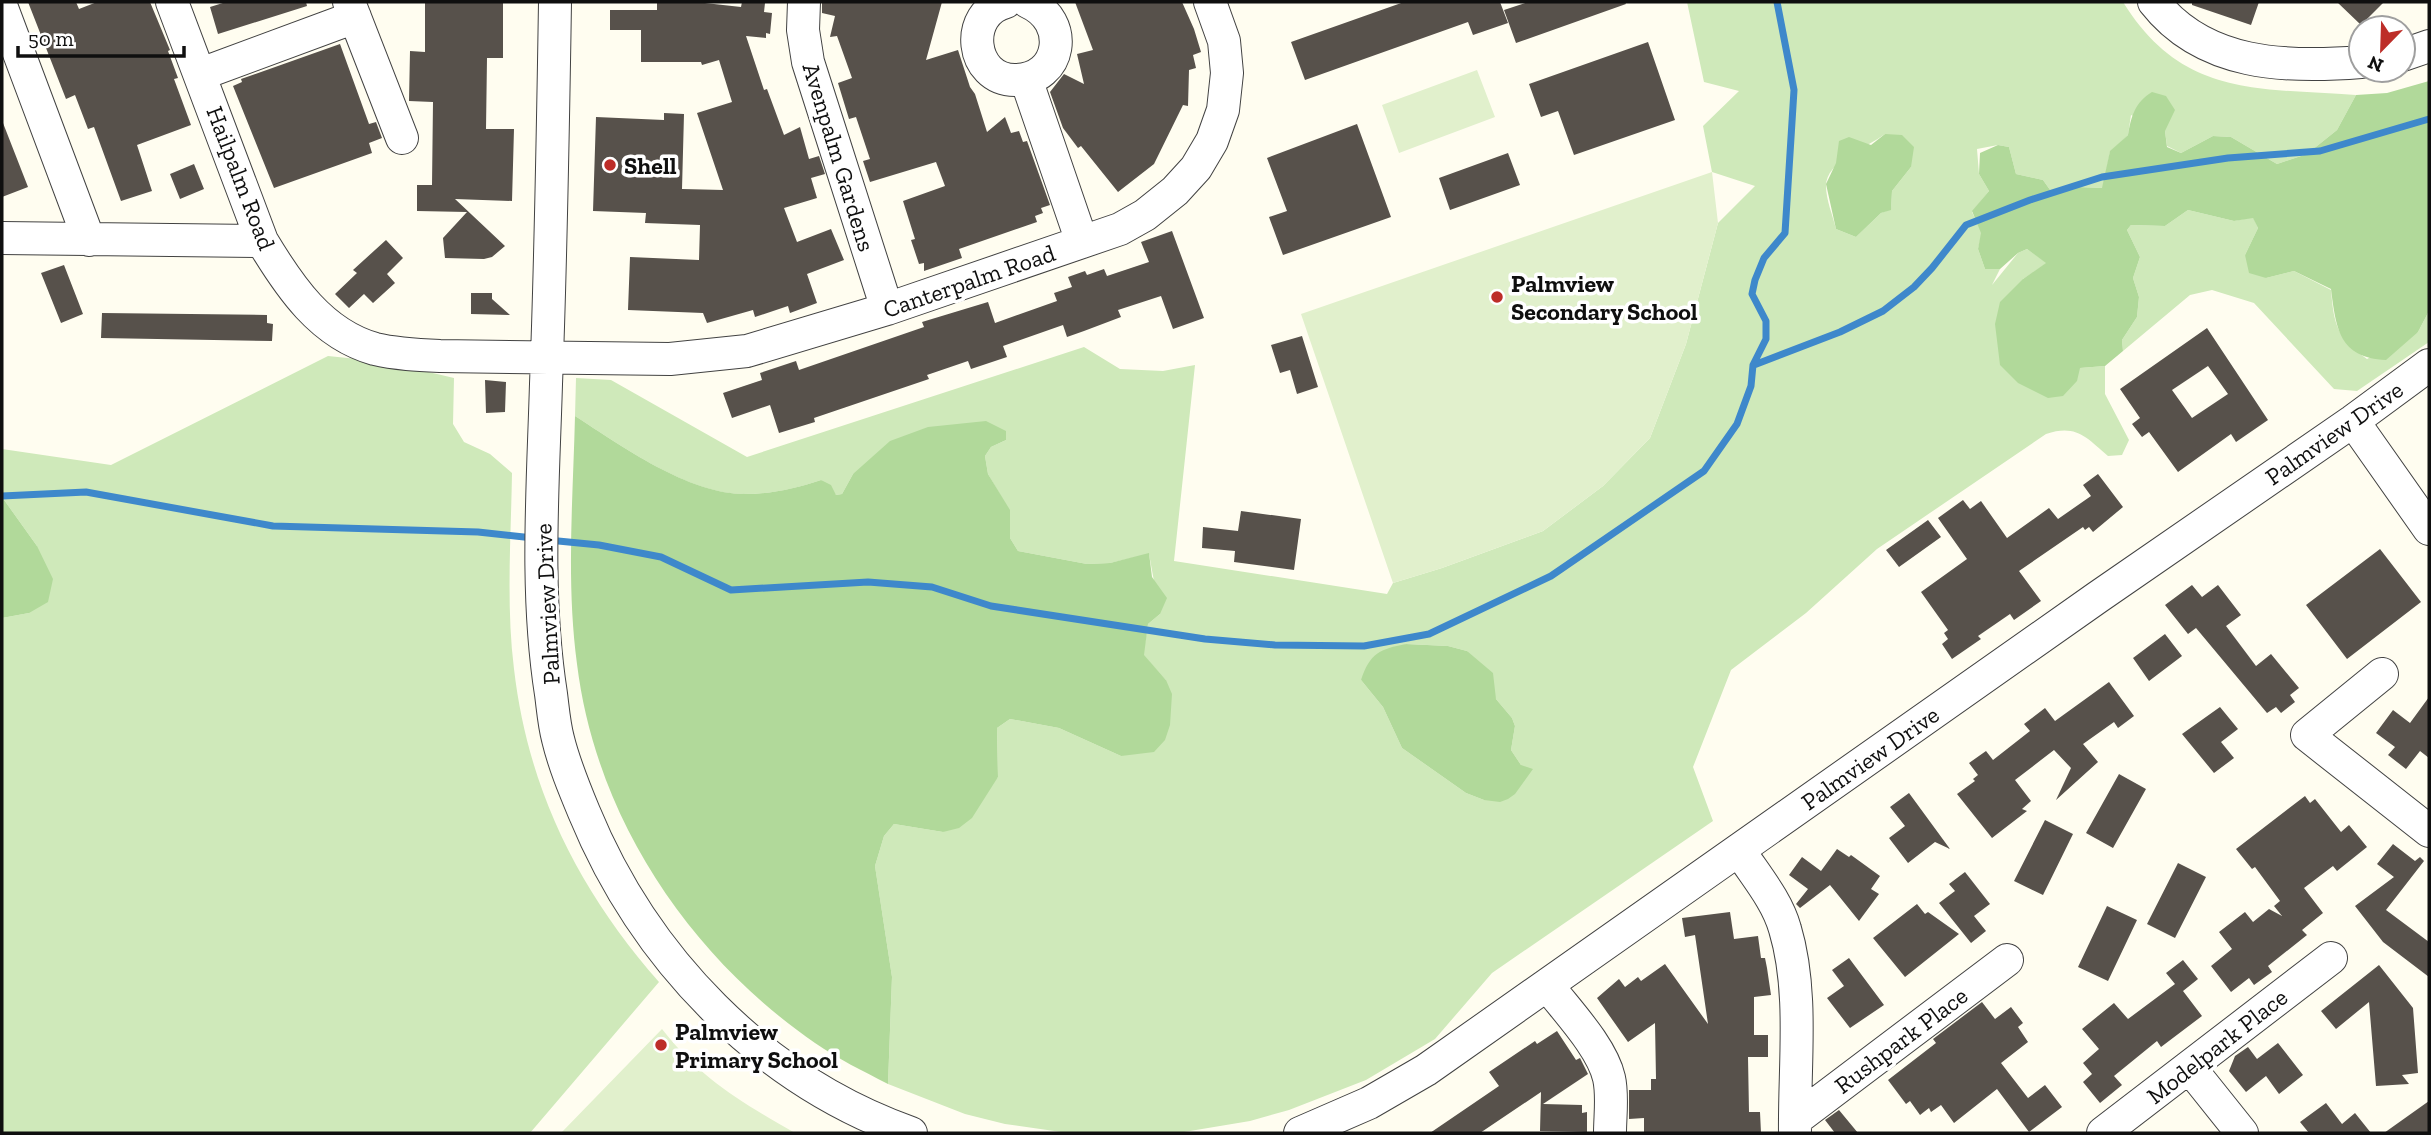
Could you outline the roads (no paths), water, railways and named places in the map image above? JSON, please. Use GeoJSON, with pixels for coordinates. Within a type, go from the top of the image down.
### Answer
{"type":"FeatureCollection","features":[{"type":"Feature","properties":{"kind":"street","name":"Hailpalm Road"},"geometry":{"type":"LineString","coordinates":[[173,2],[262,241],[302,302],[327,324],[375,349],[439,356],[547,357]]}},
{"type":"Feature","properties":{"kind":"street","name":"Palmview Drive"},"geometry":{"type":"LineString","coordinates":[[555,2],[542,590],[544,651],[558,738],[573,785],[600,852],[643,925],[696,989],[733,1026],[787,1069],[832,1098],[883,1123],[911,1133]]}},
{"type":"Feature","properties":{"kind":"street","name":"Avenpalm Gardens"},"geometry":{"type":"LineString","coordinates":[[804,2],[803,30],[808,62],[887,309]]}},
{"type":"Feature","properties":{"kind":"street"},"geometry":{"type":"LineString","coordinates":[[1006,2],[989,10],[981,21],[976,33],[976,46],[989,69],[1000,77],[1013,80],[1038,74],[1048,65],[1054,53],[1054,27],[1048,16],[1028,2]]}},
{"type":"Feature","properties":{"kind":"street","name":"Canterpalm Road"},"geometry":{"type":"LineString","coordinates":[[547,357],[670,359],[714,356],[772,345],[887,309],[1120,229],[1175,191],[1196,169],[1212,141],[1223,110],[1227,73],[1224,41],[1210,2]]}},
{"type":"Feature","properties":{"kind":"street"},"geometry":{"type":"LineString","coordinates":[[2154,2],[2185,32],[2235,57],[2273,63],[2347,63]]}},
{"type":"Feature","properties":{"kind":"street"},"geometry":{"type":"LineString","coordinates":[[2,8],[89,240]]}},
{"type":"Feature","properties":{"kind":"street"},"geometry":{"type":"LineString","coordinates":[[201,74],[352,10],[402,138]]}},
{"type":"Feature","properties":{"kind":"street"},"geometry":{"type":"LineString","coordinates":[[1026,79],[1082,242]]}},
{"type":"Feature","properties":{"kind":"street"},"geometry":{"type":"LineString","coordinates":[[2,238],[262,241]]}},
{"type":"Feature","properties":{"kind":"street","name":"Palmview Drive"},"geometry":{"type":"LineString","coordinates":[[1300,1133],[1369,1103],[1426,1070],[2087,604],[2353,421],[2429,365]]}},
{"type":"Feature","properties":{"kind":"street"},"geometry":{"type":"LineString","coordinates":[[2353,421],[2429,529]]}},
{"type":"Feature","properties":{"kind":"street"},"geometry":{"type":"LineString","coordinates":[[2382,674],[2307,735],[2429,831]]}},
{"type":"Feature","properties":{"kind":"street"},"geometry":{"type":"LineString","coordinates":[[1739,850],[1774,903],[1785,928],[1791,957],[1795,997],[1795,1127]]}},
{"type":"Feature","properties":{"kind":"street","name":"Modelpark Place"},"geometry":{"type":"LineString","coordinates":[[2103,1133],[2331,958]]}},
{"type":"Feature","properties":{"kind":"street","name":"Rushpark Place"},"geometry":{"type":"LineString","coordinates":[[1795,1127],[2007,960]]}},
{"type":"Feature","properties":{"kind":"street"},"geometry":{"type":"LineString","coordinates":[[1548,986],[1582,1030],[1605,1066],[1609,1080],[1610,1133]]}},
{"type":"Feature","properties":{"kind":"street"},"geometry":{"type":"LineString","coordinates":[[2190,1068],[2242,1133]]}},
{"type":"Feature","properties":{"kind":"waterway"},"geometry":{"type":"LineString","coordinates":[[548,540],[599,545],[661,557],[731,590],[868,582],[932,587],[991,606],[1205,639],[1275,645],[1364,646],[1429,634],[1551,576],[1704,471],[1737,424],[1751,386],[1753,365],[1766,339],[1766,321],[1752,294],[1755,280],[1764,258],[1785,233],[1794,90],[1777,2]]}},
{"type":"Feature","properties":{"kind":"waterway"},"geometry":{"type":"LineString","coordinates":[[1754,365],[1840,332],[1883,311],[1914,287],[1966,225],[2030,200],[2102,177],[2228,158],[2320,151],[2429,119]]}},
{"type":"Feature","properties":{"kind":"waterway"},"geometry":{"type":"LineString","coordinates":[[2,496],[86,492],[273,526],[478,532],[533,538]]}},
{"type":"Feature","properties":{"kind":"place","name":"Shell"},"geometry":{"type":"Point","coordinates":[610,165]}},
{"type":"Feature","properties":{"kind":"place","name":"Palmview Secondary School"},"geometry":{"type":"Point","coordinates":[1497,297]}},
{"type":"Feature","properties":{"kind":"place","name":"Palmview Primary School"},"geometry":{"type":"Point","coordinates":[661,1045]}}]}
